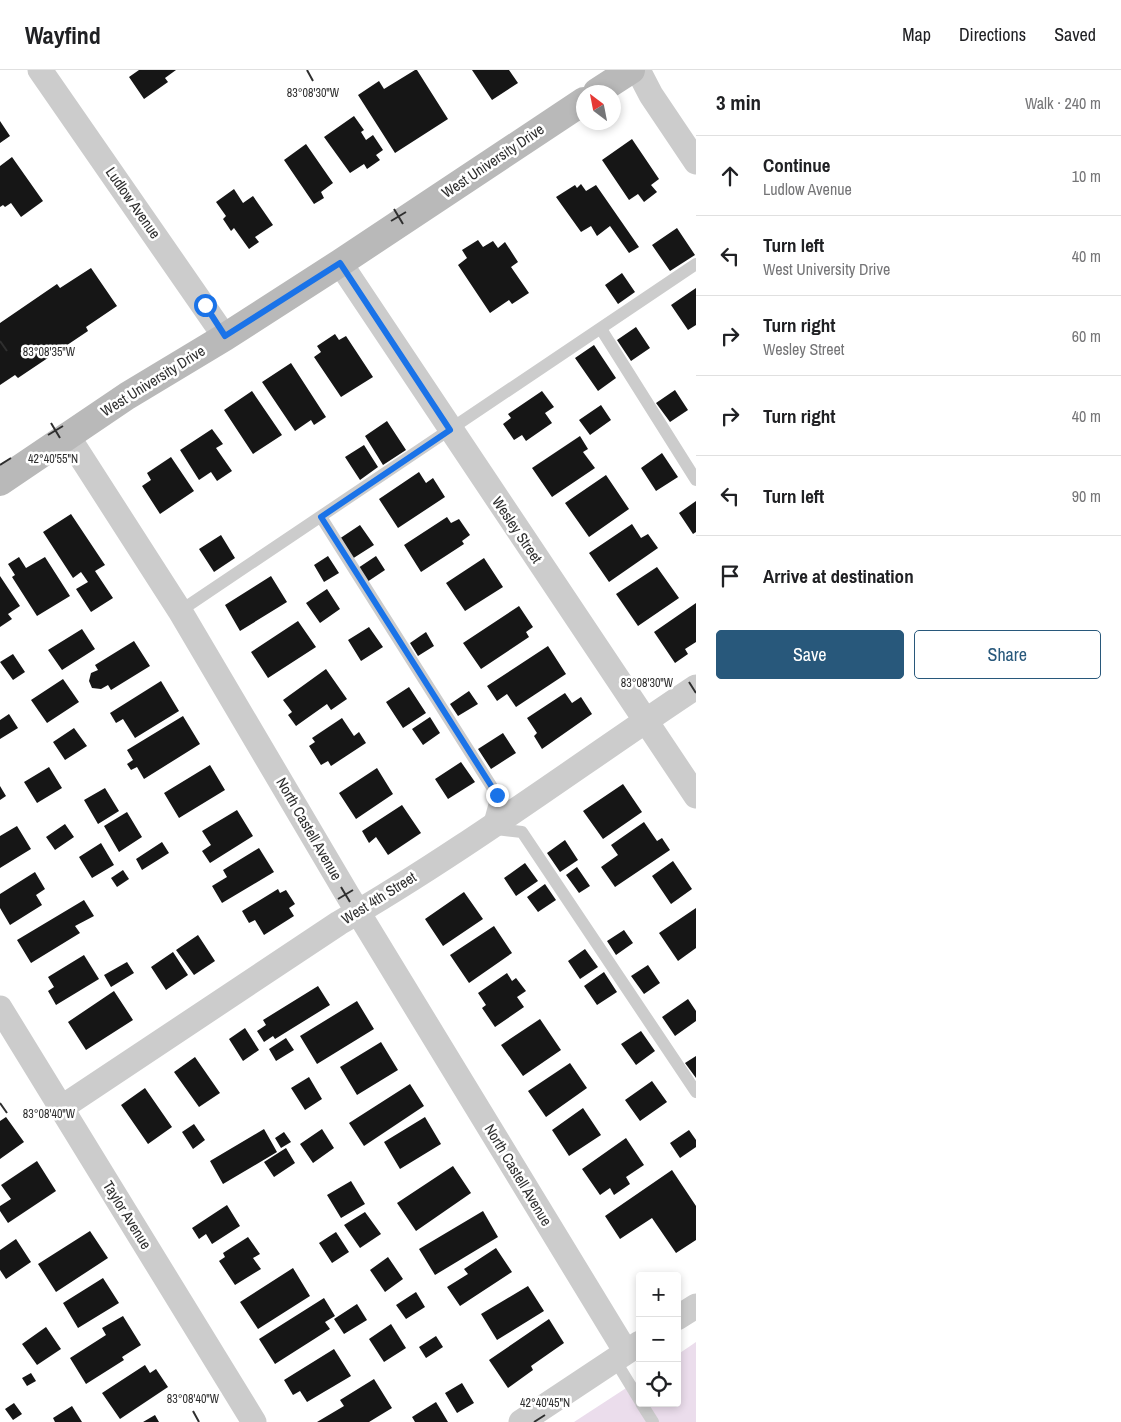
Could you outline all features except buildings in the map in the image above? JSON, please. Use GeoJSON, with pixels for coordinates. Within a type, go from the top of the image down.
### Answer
{"type":"FeatureCollection","features":[{"type":"Feature","properties":{"kind":"main road"},"geometry":{"type":"LineString","coordinates":[[608,85],[631,70]]}},
{"type":"Feature","properties":{"kind":"main road","name":"West University Drive"},"geometry":{"type":"LineString","coordinates":[[0,482],[67,435],[340,263],[576,106]]}},
{"type":"Feature","properties":{"kind":"street","name":"Ludlow Avenue"},"geometry":{"type":"LineString","coordinates":[[40,70],[225,336]]}},
{"type":"Feature","properties":{"kind":"street"},"geometry":{"type":"LineString","coordinates":[[638,70],[651,95],[696,162]]}},
{"type":"Feature","properties":{"kind":"street","name":"Wesley Street"},"geometry":{"type":"LineString","coordinates":[[340,263],[696,796]]}},
{"type":"Feature","properties":{"kind":"street","name":"North Castell Avenue"},"geometry":{"type":"LineString","coordinates":[[67,435],[180,611],[358,912],[627,1351]]}},
{"type":"Feature","properties":{"kind":"street","name":"West 4th Street"},"geometry":{"type":"LineString","coordinates":[[61,1108],[488,828],[696,687]]}},
{"type":"Feature","properties":{"kind":"street","name":"Taylor Avenue"},"geometry":{"type":"LineString","coordinates":[[0,1008],[254,1422]]}},
{"type":"Feature","properties":{"kind":"street"},"geometry":{"type":"LineString","coordinates":[[679,1317],[696,1306]]}},
{"type":"Feature","properties":{"kind":"street"},"geometry":{"type":"LineString","coordinates":[[521,1422],[627,1351]]}},
{"type":"Feature","properties":{"kind":"lane"},"geometry":{"type":"LineString","coordinates":[[180,611],[696,264]]}},
{"type":"Feature","properties":{"kind":"lane"},"geometry":{"type":"LineString","coordinates":[[601,329],[696,480]]}},
{"type":"Feature","properties":{"kind":"lane"},"geometry":{"type":"LineString","coordinates":[[321,517],[497,795],[488,828],[522,832],[696,1092]]}},
{"type":"Feature","properties":{"kind":"lane"},"geometry":{"type":"LineString","coordinates":[[627,1351],[636,1384]]}},
{"type":"Feature","properties":{"kind":"lane"},"geometry":{"type":"LineString","coordinates":[[644,1407],[653,1422]]}},
{"type":"Feature","properties":{"kind":"shaded area"},"geometry":{"type":"Polygon","coordinates":[[[696,1342],[696,1422],[574,1422],[636,1382],[636,1407],[681,1407],[681,1352],[696,1342]]]}},
{"type":"Feature","properties":{"kind":"route"},"geometry":{"type":"LineString","coordinates":[[205,305],[225,336],[340,263],[450,430],[321,517],[497,795]]}}]}
